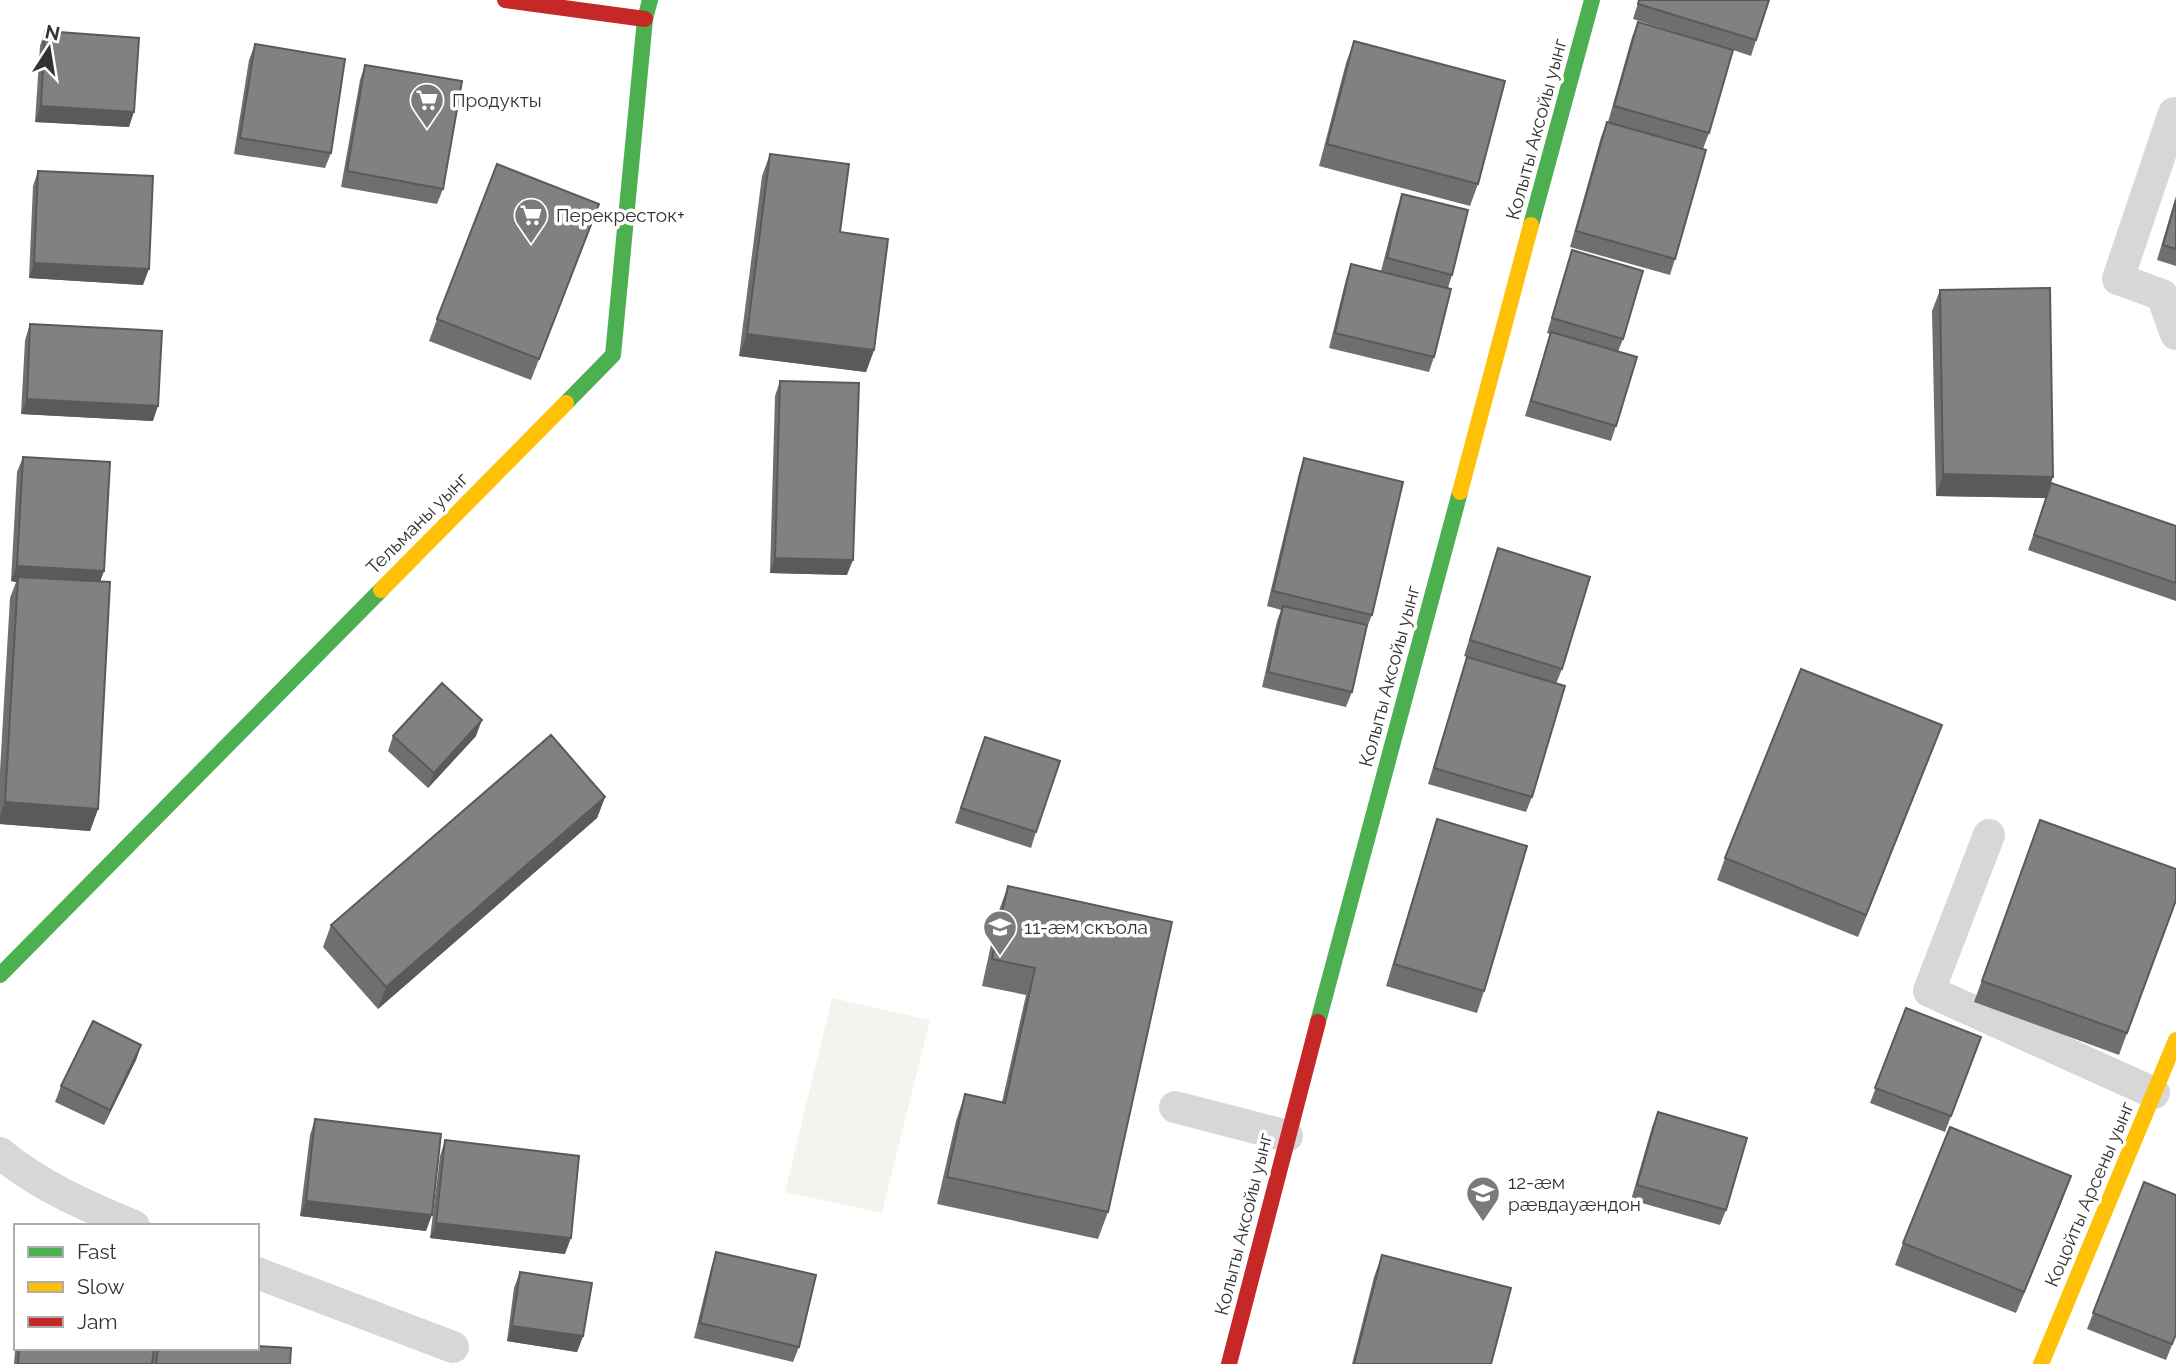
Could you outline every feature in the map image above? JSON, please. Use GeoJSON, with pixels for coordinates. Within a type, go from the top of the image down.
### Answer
{"type":"FeatureCollection","features":[{"type":"Feature","properties":{"kind":"street"},"geometry":{"type":"LineString","coordinates":[[505,0],[645,19]]}},
{"type":"Feature","properties":{"kind":"street","name":"Тельманы уынг"},"geometry":{"type":"LineString","coordinates":[[0,975],[613,355],[645,19],[650,0]]}},
{"type":"Feature","properties":{"kind":"street","name":"Колыты Аксойы уынг"},"geometry":{"type":"LineString","coordinates":[[1229,1364],[1287,1136],[1592,0]]}},
{"type":"Feature","properties":{"kind":"street","name":"Коцойты Арсены уынг"},"geometry":{"type":"LineString","coordinates":[[2041,1364],[2176,1040]]}},
{"type":"Feature","properties":{"kind":"lane"},"geometry":{"type":"LineString","coordinates":[[2174,113],[2118,279],[2162,295],[2176,334]]}},
{"type":"Feature","properties":{"kind":"lane"},"geometry":{"type":"LineString","coordinates":[[1990,835],[1929,991],[2154,1093]]}},
{"type":"Feature","properties":{"kind":"lane"},"geometry":{"type":"LineString","coordinates":[[1175,1107],[1287,1136]]}},
{"type":"Feature","properties":{"kind":"lane"},"geometry":{"type":"LineString","coordinates":[[0,1153],[22,1171],[70,1199],[129,1224]]}},
{"type":"Feature","properties":{"kind":"lane"},"geometry":{"type":"LineString","coordinates":[[259,1274],[453,1347]]}},
{"type":"Feature","properties":{"kind":"shaded area"},"geometry":{"type":"Polygon","coordinates":[[[832,998],[930,1020],[882,1213],[785,1192],[832,998]]]}},
{"type":"Feature","properties":{"kind":"building"},"geometry":{"type":"Polygon","coordinates":[[[1639,0],[1769,0],[1756,40],[1638,4],[1639,0]]]}},
{"type":"Feature","properties":{"kind":"building"},"geometry":{"type":"Polygon","coordinates":[[[1638,22],[1733,50],[1709,133],[1614,106],[1638,22]]]}},
{"type":"Feature","properties":{"kind":"building"},"geometry":{"type":"Polygon","coordinates":[[[45,31],[139,38],[134,112],[41,106],[45,31]]]}},
{"type":"Feature","properties":{"kind":"building"},"geometry":{"type":"Polygon","coordinates":[[[1354,41],[1505,81],[1478,184],[1327,144],[1354,41]]]}},
{"type":"Feature","properties":{"kind":"building"},"geometry":{"type":"Polygon","coordinates":[[[255,44],[345,59],[331,153],[240,138],[255,44]]]}},
{"type":"Feature","properties":{"kind":"building"},"geometry":{"type":"Polygon","coordinates":[[[365,65],[462,81],[443,189],[347,171],[365,65]]]}},
{"type":"Feature","properties":{"kind":"building"},"geometry":{"type":"Polygon","coordinates":[[[1607,122],[1706,150],[1675,259],[1576,231],[1607,122]]]}},
{"type":"Feature","properties":{"kind":"building"},"geometry":{"type":"Polygon","coordinates":[[[770,154],[849,164],[840,232],[888,239],[874,350],[747,334],[770,154]]]}},
{"type":"Feature","properties":{"kind":"building"},"geometry":{"type":"Polygon","coordinates":[[[497,164],[599,204],[539,359],[437,319],[497,164]]]}},
{"type":"Feature","properties":{"kind":"building"},"geometry":{"type":"Polygon","coordinates":[[[38,171],[153,176],[149,269],[34,263],[38,171]]]}},
{"type":"Feature","properties":{"kind":"building"},"geometry":{"type":"Polygon","coordinates":[[[1402,194],[1468,210],[1452,275],[1387,258],[1402,194]]]}},
{"type":"Feature","properties":{"kind":"building"},"geometry":{"type":"Polygon","coordinates":[[[2176,200],[2176,249],[2163,245],[2176,200]]]}},
{"type":"Feature","properties":{"kind":"building"},"geometry":{"type":"Polygon","coordinates":[[[1572,250],[1643,271],[1623,339],[1552,318],[1572,250]]]}},
{"type":"Feature","properties":{"kind":"building"},"geometry":{"type":"Polygon","coordinates":[[[1351,264],[1451,289],[1434,357],[1335,333],[1351,264]]]}},
{"type":"Feature","properties":{"kind":"building"},"geometry":{"type":"Polygon","coordinates":[[[2050,288],[2053,477],[1943,474],[1940,290],[2050,288]]]}},
{"type":"Feature","properties":{"kind":"building"},"geometry":{"type":"Polygon","coordinates":[[[30,324],[162,331],[158,406],[27,399],[30,324]]]}},
{"type":"Feature","properties":{"kind":"building"},"geometry":{"type":"Polygon","coordinates":[[[1551,332],[1637,357],[1616,426],[1531,401],[1551,332]]]}},
{"type":"Feature","properties":{"kind":"building"},"geometry":{"type":"Polygon","coordinates":[[[780,381],[859,383],[853,560],[775,558],[780,381]]]}},
{"type":"Feature","properties":{"kind":"building"},"geometry":{"type":"Polygon","coordinates":[[[23,457],[110,462],[104,571],[17,566],[23,457]]]}},
{"type":"Feature","properties":{"kind":"building"},"geometry":{"type":"Polygon","coordinates":[[[1304,458],[1403,482],[1372,615],[1273,591],[1304,458]]]}},
{"type":"Feature","properties":{"kind":"building"},"geometry":{"type":"Polygon","coordinates":[[[2051,483],[2176,526],[2176,583],[2034,535],[2051,483]]]}},
{"type":"Feature","properties":{"kind":"building"},"geometry":{"type":"Polygon","coordinates":[[[1498,548],[1590,577],[1562,669],[1470,640],[1498,548]]]}},
{"type":"Feature","properties":{"kind":"building"},"geometry":{"type":"Polygon","coordinates":[[[18,577],[110,582],[98,809],[5,802],[18,577]]]}},
{"type":"Feature","properties":{"kind":"building"},"geometry":{"type":"Polygon","coordinates":[[[1283,606],[1367,625],[1352,692],[1268,672],[1283,606]]]}},
{"type":"Feature","properties":{"kind":"building"},"geometry":{"type":"Polygon","coordinates":[[[1467,657],[1565,686],[1532,797],[1434,768],[1467,657]]]}},
{"type":"Feature","properties":{"kind":"building"},"geometry":{"type":"Polygon","coordinates":[[[1801,669],[1942,725],[1866,915],[1725,858],[1801,669]]]}},
{"type":"Feature","properties":{"kind":"building"},"geometry":{"type":"Polygon","coordinates":[[[442,683],[482,720],[434,773],[393,736],[442,683]]]}},
{"type":"Feature","properties":{"kind":"building"},"geometry":{"type":"Polygon","coordinates":[[[551,735],[605,797],[386,987],[331,925],[551,735]]]}},
{"type":"Feature","properties":{"kind":"building"},"geometry":{"type":"Polygon","coordinates":[[[985,737],[1060,761],[1036,832],[961,808],[985,737]]]}},
{"type":"Feature","properties":{"kind":"building"},"geometry":{"type":"Polygon","coordinates":[[[1437,819],[1527,846],[1484,991],[1394,964],[1437,819]]]}},
{"type":"Feature","properties":{"kind":"building"},"geometry":{"type":"Polygon","coordinates":[[[2040,820],[2176,869],[2176,900],[2127,1033],[1982,981],[2040,820]]]}},
{"type":"Feature","properties":{"kind":"building"},"geometry":{"type":"Polygon","coordinates":[[[1008,886],[1172,922],[1108,1212],[947,1177],[965,1094],[1005,1103],[1035,968],[992,959],[1008,886]]]}},
{"type":"Feature","properties":{"kind":"building"},"geometry":{"type":"Polygon","coordinates":[[[1906,1008],[1981,1037],[1951,1116],[1875,1088],[1906,1008]]]}},
{"type":"Feature","properties":{"kind":"building"},"geometry":{"type":"Polygon","coordinates":[[[93,1021],[141,1045],[110,1110],[61,1086],[93,1021]]]}},
{"type":"Feature","properties":{"kind":"building"},"geometry":{"type":"Polygon","coordinates":[[[1658,1112],[1747,1138],[1726,1210],[1637,1185],[1658,1112]]]}},
{"type":"Feature","properties":{"kind":"building"},"geometry":{"type":"Polygon","coordinates":[[[315,1119],[441,1134],[432,1215],[306,1201],[315,1119]]]}},
{"type":"Feature","properties":{"kind":"building"},"geometry":{"type":"Polygon","coordinates":[[[1950,1127],[2071,1176],[2024,1292],[1903,1243],[1950,1127]]]}},
{"type":"Feature","properties":{"kind":"building"},"geometry":{"type":"Polygon","coordinates":[[[445,1140],[579,1156],[571,1238],[436,1223],[445,1140]]]}},
{"type":"Feature","properties":{"kind":"building"},"geometry":{"type":"Polygon","coordinates":[[[2144,1182],[2176,1195],[2176,1334],[2172,1344],[2093,1313],[2144,1182]]]}},
{"type":"Feature","properties":{"kind":"building"},"geometry":{"type":"Polygon","coordinates":[[[716,1252],[816,1275],[799,1347],[700,1323],[716,1252]]]}},
{"type":"Feature","properties":{"kind":"building"},"geometry":{"type":"Polygon","coordinates":[[[1382,1255],[1511,1288],[1491,1364],[1354,1364],[1382,1255]]]}},
{"type":"Feature","properties":{"kind":"building"},"geometry":{"type":"Polygon","coordinates":[[[520,1272],[592,1283],[583,1336],[512,1326],[520,1272]]]}},
{"type":"Feature","properties":{"kind":"building"},"geometry":{"type":"Polygon","coordinates":[[[259,1346],[291,1348],[290,1364],[156,1364],[158,1350],[259,1350],[259,1346]]]}},
{"type":"Feature","properties":{"kind":"building"},"geometry":{"type":"Polygon","coordinates":[[[19,1350],[154,1350],[152,1364],[18,1364],[19,1350]]]}},
{"type":"Feature","properties":{"kind":"traffic: fast"},"geometry":{"type":"LineString","coordinates":[[566,403],[613,355],[645,19],[650,0]]}},
{"type":"Feature","properties":{"kind":"traffic: fast"},"geometry":{"type":"LineString","coordinates":[[1531,225],[1592,0]]}},
{"type":"Feature","properties":{"kind":"traffic: fast"},"geometry":{"type":"LineString","coordinates":[[1318,1022],[1460,492]]}},
{"type":"Feature","properties":{"kind":"traffic: fast"},"geometry":{"type":"LineString","coordinates":[[0,975],[381,590]]}},
{"type":"Feature","properties":{"kind":"traffic: slow"},"geometry":{"type":"LineString","coordinates":[[1460,492],[1531,225]]}},
{"type":"Feature","properties":{"kind":"traffic: slow"},"geometry":{"type":"LineString","coordinates":[[381,590],[566,403]]}},
{"type":"Feature","properties":{"kind":"traffic: slow"},"geometry":{"type":"LineString","coordinates":[[2041,1364],[2176,1040]]}},
{"type":"Feature","properties":{"kind":"traffic: jam"},"geometry":{"type":"LineString","coordinates":[[505,0],[645,19]]}},
{"type":"Feature","properties":{"kind":"traffic: jam"},"geometry":{"type":"LineString","coordinates":[[1229,1364],[1318,1022]]}},
{"type":"Feature","properties":{"kind":"place","name":"Продукты"},"geometry":{"type":"Point","coordinates":[427,130]}},
{"type":"Feature","properties":{"kind":"place","name":"Перекресток+"},"geometry":{"type":"Point","coordinates":[531,245]}},
{"type":"Feature","properties":{"kind":"place","name":"11-æм скъола"},"geometry":{"type":"Point","coordinates":[1000,957]}},
{"type":"Feature","properties":{"kind":"place","name":"12-æм рӕвдауӕндон"},"geometry":{"type":"Point","coordinates":[1483,1223]}}]}
